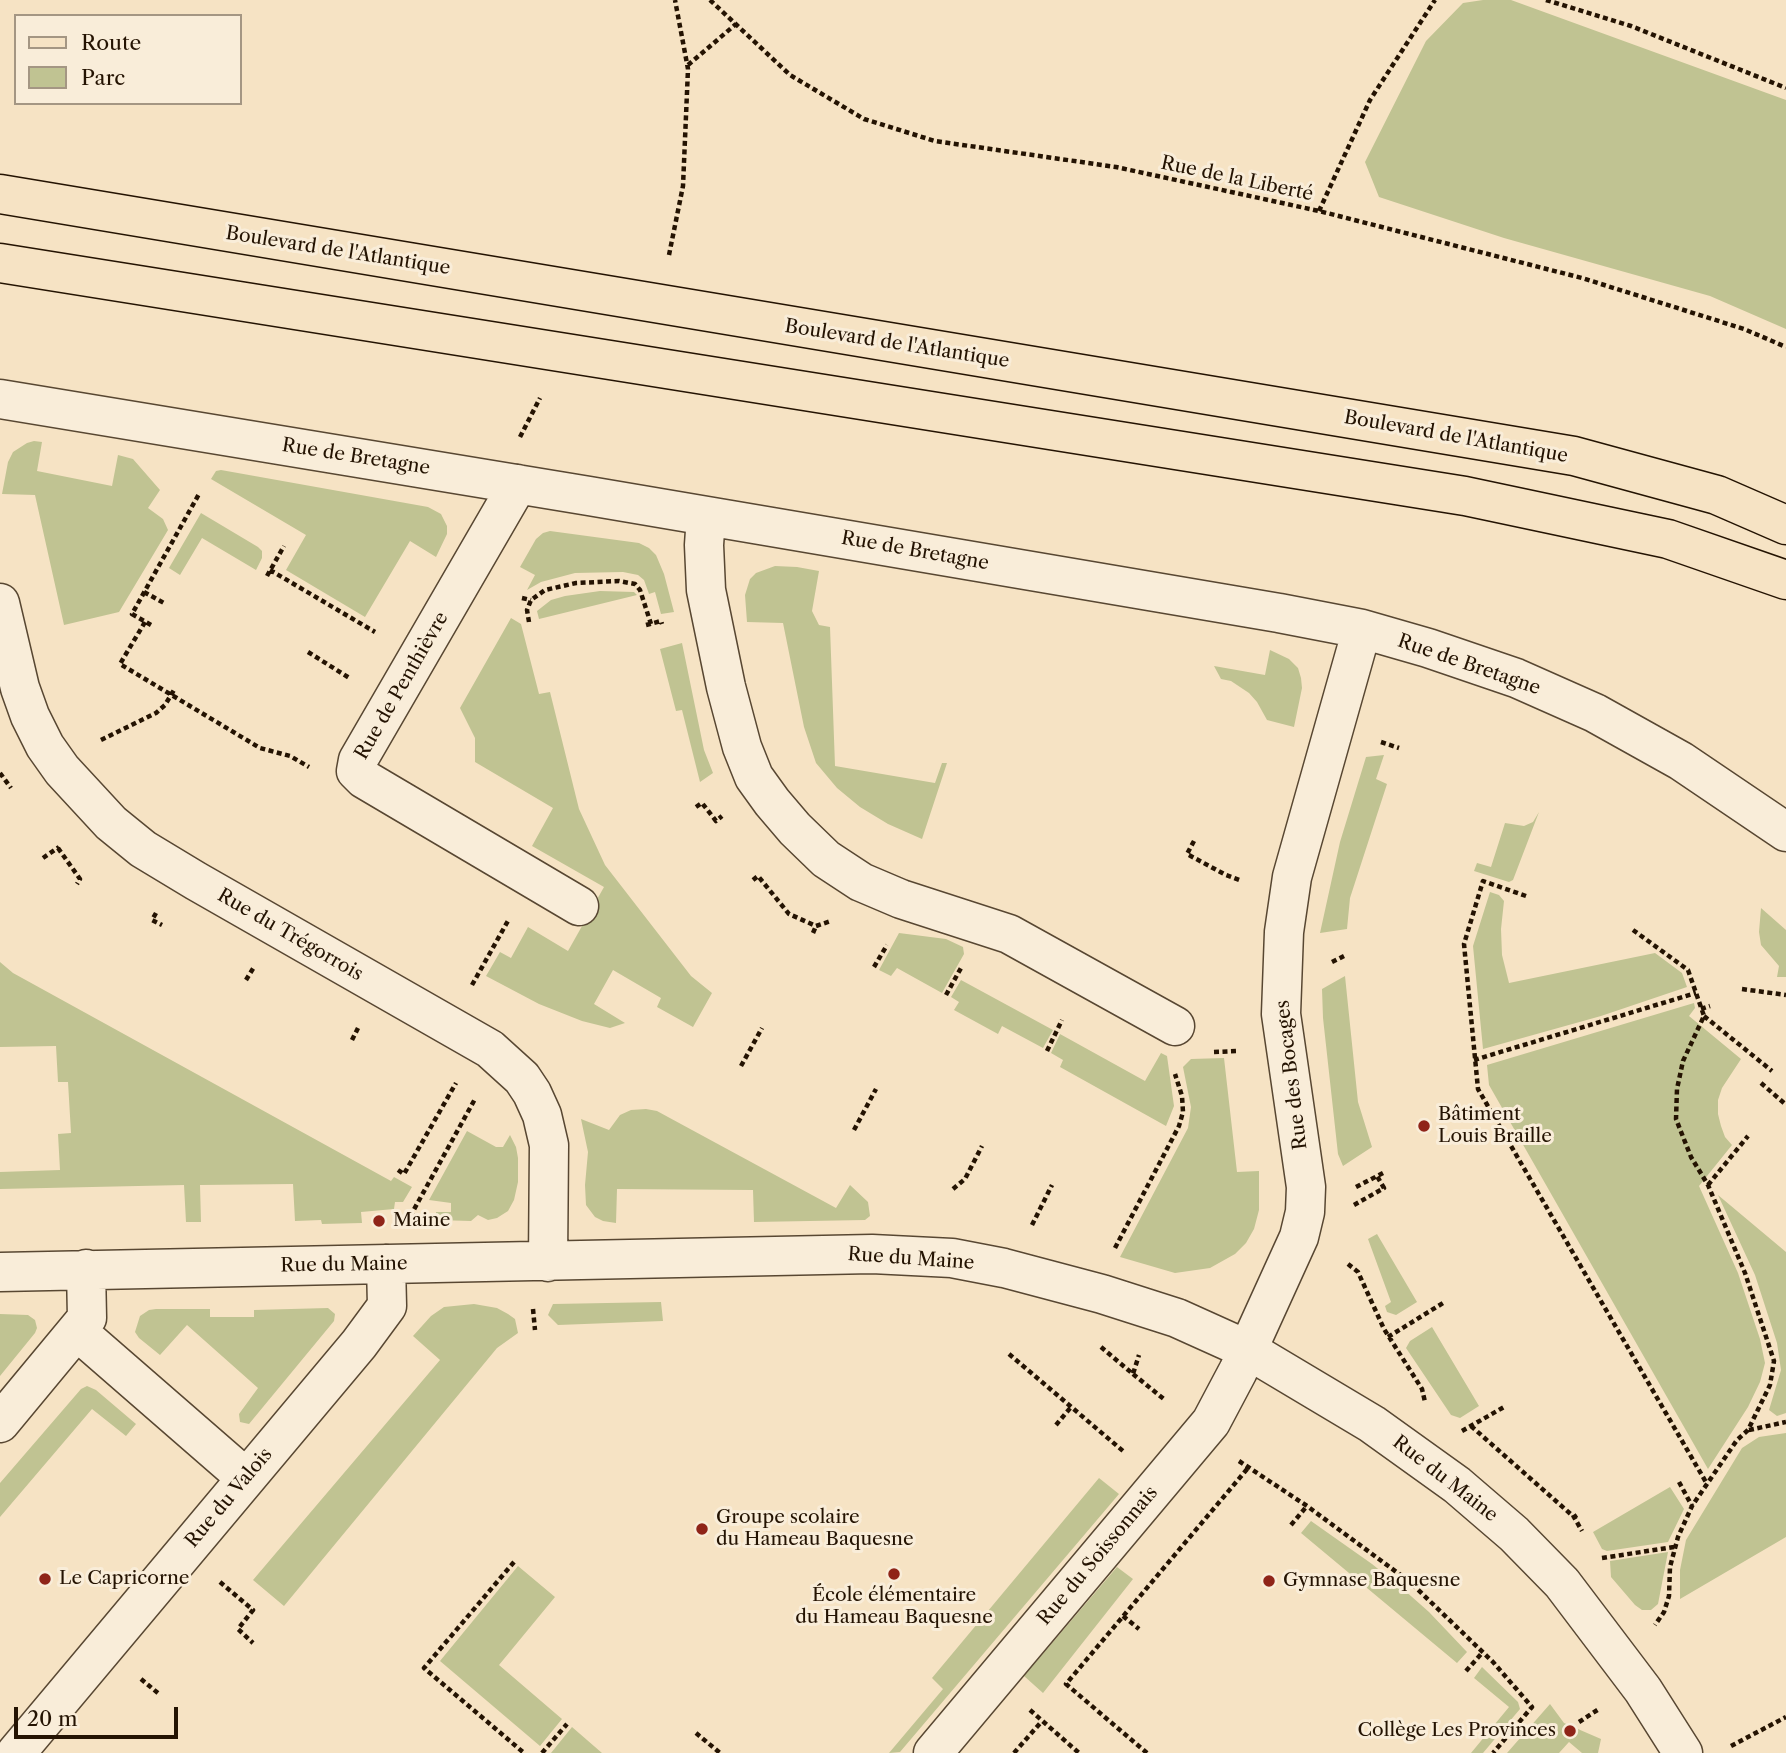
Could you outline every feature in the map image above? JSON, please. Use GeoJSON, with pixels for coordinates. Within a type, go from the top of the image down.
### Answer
{"type":"FeatureCollection","features":[{"type":"Feature","properties":{"kind":"main road","name":"Boulevard de l'Atlantique"},"geometry":{"type":"LineString","coordinates":[[0,194],[1574,456],[1717,495],[1786,525]]}},
{"type":"Feature","properties":{"kind":"main road"},"geometry":{"type":"LineString","coordinates":[[0,263],[1465,496],[1668,539],[1786,580]]}},
{"type":"Feature","properties":{"kind":"street","name":"Rue de Bretagne"},"geometry":{"type":"LineString","coordinates":[[0,399],[518,484],[1362,629],[1516,678],[1595,713],[1681,761],[1786,832]]}},
{"type":"Feature","properties":{"kind":"street","name":"Rue de Penthièvre"},"geometry":{"type":"LineString","coordinates":[[518,484],[358,760],[356,771],[364,779],[579,906]]}},
{"type":"Feature","properties":{"kind":"street"},"geometry":{"type":"LineString","coordinates":[[706,516],[706,590],[726,687],[742,747],[754,777],[795,829],[826,859],[862,882],[901,899],[1009,934],[1175,1026]]}},
{"type":"Feature","properties":{"kind":"street","name":"Rue du Trégorrois"},"geometry":{"type":"LineString","coordinates":[[0,603],[20,688],[45,746],[86,799],[111,823],[143,849],[490,1049],[522,1078],[542,1115],[549,1145],[548,1262]]}},
{"type":"Feature","properties":{"kind":"street","name":"Rue des Bocages"},"geometry":{"type":"LineString","coordinates":[[1248,1349],[1299,1237],[1305,1212],[1306,1187],[1281,1014],[1284,932],[1292,877],[1362,629]]}},
{"type":"Feature","properties":{"kind":"street","name":"Rue du Maine"},"geometry":{"type":"LineString","coordinates":[[0,1272],[872,1254],[953,1258],[1102,1294],[1177,1318],[1248,1349],[1419,1456],[1514,1534],[1562,1583],[1643,1690],[1683,1753]]}},
{"type":"Feature","properties":{"kind":"street","name":"Rue du Valois"},"geometry":{"type":"LineString","coordinates":[[16,1753],[359,1344],[387,1306],[386,1264]]}},
{"type":"Feature","properties":{"kind":"street"},"geometry":{"type":"LineString","coordinates":[[0,1423],[87,1318],[86,1269]]}},
{"type":"Feature","properties":{"kind":"street"},"geometry":{"type":"LineString","coordinates":[[77,1331],[246,1478]]}},
{"type":"Feature","properties":{"kind":"street","name":"Rue du Soissonnais"},"geometry":{"type":"LineString","coordinates":[[933,1753],[1211,1422],[1248,1349]]}},
{"type":"Feature","properties":{"kind":"path"},"geometry":{"type":"LineString","coordinates":[[668,255],[683,186],[687,65],[675,0]]}},
{"type":"Feature","properties":{"kind":"path","name":"Rue de la Liberté"},"geometry":{"type":"LineString","coordinates":[[710,0],[790,75],[864,119],[935,141],[1116,167],[1318,211],[1582,278],[1744,329],[1786,347]]}},
{"type":"Feature","properties":{"kind":"path"},"geometry":{"type":"LineString","coordinates":[[1318,211],[1370,100],[1435,0]]}},
{"type":"Feature","properties":{"kind":"path"},"geometry":{"type":"LineString","coordinates":[[1546,0],[1631,26],[1786,88]]}},
{"type":"Feature","properties":{"kind":"path"},"geometry":{"type":"LineString","coordinates":[[687,65],[736,24]]}},
{"type":"Feature","properties":{"kind":"path"},"geometry":{"type":"LineString","coordinates":[[151,625],[132,614],[199,495]]}},
{"type":"Feature","properties":{"kind":"path"},"geometry":{"type":"LineString","coordinates":[[284,546],[269,573],[418,657]]}},
{"type":"Feature","properties":{"kind":"path"},"geometry":{"type":"LineString","coordinates":[[529,622],[527,610],[531,600],[545,590],[576,583],[628,582],[635,584],[640,590],[651,624]]}},
{"type":"Feature","properties":{"kind":"path"},"geometry":{"type":"LineString","coordinates":[[145,592],[164,603]]}},
{"type":"Feature","properties":{"kind":"path"},"geometry":{"type":"LineString","coordinates":[[522,598],[531,600]]}},
{"type":"Feature","properties":{"kind":"path"},"geometry":{"type":"LineString","coordinates":[[145,622],[120,664],[173,693],[260,748],[290,756]]}},
{"type":"Feature","properties":{"kind":"path"},"geometry":{"type":"LineString","coordinates":[[56,762],[156,713],[173,693]]}},
{"type":"Feature","properties":{"kind":"path"},"geometry":{"type":"LineString","coordinates":[[43,858],[58,848],[80,879],[77,884]]}},
{"type":"Feature","properties":{"kind":"path"},"geometry":{"type":"LineString","coordinates":[[753,880],[758,876],[789,914],[816,926],[838,920]]}},
{"type":"Feature","properties":{"kind":"path"},"geometry":{"type":"LineString","coordinates":[[1527,896],[1483,881],[1464,944],[1478,1089],[1707,1484]]}},
{"type":"Feature","properties":{"kind":"path"},"geometry":{"type":"LineString","coordinates":[[479,972],[510,917]]}},
{"type":"Feature","properties":{"kind":"path"},"geometry":{"type":"LineString","coordinates":[[159,930],[164,922]]}},
{"type":"Feature","properties":{"kind":"path"},"geometry":{"type":"LineString","coordinates":[[813,933],[816,926]]}},
{"type":"Feature","properties":{"kind":"path"},"geometry":{"type":"LineString","coordinates":[[1633,930],[1688,970],[1704,1016],[1772,1071]]}},
{"type":"Feature","properties":{"kind":"path"},"geometry":{"type":"LineString","coordinates":[[1742,989],[1786,995]]}},
{"type":"Feature","properties":{"kind":"path"},"geometry":{"type":"LineString","coordinates":[[1474,1060],[1696,993]]}},
{"type":"Feature","properties":{"kind":"path"},"geometry":{"type":"LineString","coordinates":[[1701,1009],[1710,1006]]}},
{"type":"Feature","properties":{"kind":"path"},"geometry":{"type":"LineString","coordinates":[[1653,1629],[1664,1612],[1669,1596],[1674,1547],[1692,1506],[1737,1440],[1748,1430],[1770,1385],[1774,1361],[1745,1273],[1676,1119],[1677,1089],[1683,1061],[1704,1016]]}},
{"type":"Feature","properties":{"kind":"path"},"geometry":{"type":"LineString","coordinates":[[741,1066],[762,1028]]}},
{"type":"Feature","properties":{"kind":"path"},"geometry":{"type":"LineString","coordinates":[[1112,1253],[1179,1125],[1183,1112],[1182,1096],[1174,1065]]}},
{"type":"Feature","properties":{"kind":"path"},"geometry":{"type":"LineString","coordinates":[[398,1170],[404,1174],[461,1073]]}},
{"type":"Feature","properties":{"kind":"path"},"geometry":{"type":"LineString","coordinates":[[1761,1083],[1784,1103]]}},
{"type":"Feature","properties":{"kind":"path"},"geometry":{"type":"LineString","coordinates":[[854,1130],[876,1089]]}},
{"type":"Feature","properties":{"kind":"path"},"geometry":{"type":"LineString","coordinates":[[412,1222],[411,1213],[475,1097]]}},
{"type":"Feature","properties":{"kind":"path"},"geometry":{"type":"LineString","coordinates":[[1707,1185],[1748,1136]]}},
{"type":"Feature","properties":{"kind":"path"},"geometry":{"type":"LineString","coordinates":[[953,1189],[965,1179],[982,1146]]}},
{"type":"Feature","properties":{"kind":"path"},"geometry":{"type":"LineString","coordinates":[[1348,1208],[1384,1188],[1380,1174],[1359,1186]]}},
{"type":"Feature","properties":{"kind":"path"},"geometry":{"type":"LineString","coordinates":[[1031,1235],[1031,1225],[1052,1185]]}},
{"type":"Feature","properties":{"kind":"path"},"geometry":{"type":"LineString","coordinates":[[1348,1264],[1358,1272],[1388,1337],[1422,1389],[1424,1402]]}},
{"type":"Feature","properties":{"kind":"path"},"geometry":{"type":"LineString","coordinates":[[1388,1337],[1444,1303]]}},
{"type":"Feature","properties":{"kind":"path"},"geometry":{"type":"LineString","coordinates":[[1009,1354],[1109,1438]]}},
{"type":"Feature","properties":{"kind":"path"},"geometry":{"type":"LineString","coordinates":[[1056,1425],[1071,1407]]}},
{"type":"Feature","properties":{"kind":"path"},"geometry":{"type":"LineString","coordinates":[[1456,1435],[1504,1408]]}},
{"type":"Feature","properties":{"kind":"path"},"geometry":{"type":"LineString","coordinates":[[1748,1430],[1786,1422]]}},
{"type":"Feature","properties":{"kind":"path"},"geometry":{"type":"LineString","coordinates":[[1471,1426],[1574,1517],[1577,1515]]}},
{"type":"Feature","properties":{"kind":"path"},"geometry":{"type":"LineString","coordinates":[[1147,1753],[1066,1684],[1248,1468],[1374,1553],[1410,1583],[1483,1652],[1532,1707],[1493,1753]]}},
{"type":"Feature","properties":{"kind":"path"},"geometry":{"type":"LineString","coordinates":[[1679,1482],[1692,1506]]}},
{"type":"Feature","properties":{"kind":"path"},"geometry":{"type":"LineString","coordinates":[[1291,1525],[1307,1506]]}},
{"type":"Feature","properties":{"kind":"path"},"geometry":{"type":"LineString","coordinates":[[1596,1559],[1674,1547]]}},
{"type":"Feature","properties":{"kind":"path"},"geometry":{"type":"LineString","coordinates":[[514,1562],[424,1668],[524,1753]]}},
{"type":"Feature","properties":{"kind":"path"},"geometry":{"type":"LineString","coordinates":[[239,1598],[253,1610],[238,1629],[253,1643]]}},
{"type":"Feature","properties":{"kind":"path"},"geometry":{"type":"LineString","coordinates":[[1123,1616],[1139,1629]]}},
{"type":"Feature","properties":{"kind":"path"},"geometry":{"type":"LineString","coordinates":[[1466,1671],[1483,1652]]}},
{"type":"Feature","properties":{"kind":"path"},"geometry":{"type":"LineString","coordinates":[[995,1680],[1079,1753]]}},
{"type":"Feature","properties":{"kind":"path"},"geometry":{"type":"LineString","coordinates":[[1730,1746],[1786,1717]]}},
{"type":"Feature","properties":{"kind":"path"},"geometry":{"type":"LineString","coordinates":[[1014,1753],[1042,1721]]}},
{"type":"Feature","properties":{"kind":"path"},"geometry":{"type":"LineString","coordinates":[[542,1753],[567,1724]]}},
{"type":"Feature","properties":{"kind":"path"},"geometry":{"type":"LineString","coordinates":[[696,1733],[720,1753]]}},
{"type":"Feature","properties":{"kind":"green space"},"geometry":{"type":"Polygon","coordinates":[[[1511,0],[1786,100],[1786,329],[1710,296],[1504,238],[1379,197],[1365,162],[1426,41],[1463,3],[1511,0]]]}},
{"type":"Feature","properties":{"kind":"green space"},"geometry":{"type":"Polygon","coordinates":[[[34,441],[42,442],[37,471],[112,486],[118,455],[133,459],[160,490],[148,508],[163,519],[168,530],[119,612],[64,625],[35,495],[2,494],[8,462],[13,452],[34,441]]]}},
{"type":"Feature","properties":{"kind":"green space"},"geometry":{"type":"Polygon","coordinates":[[[216,471],[428,507],[441,514],[447,526],[447,534],[436,557],[410,541],[365,617],[286,570],[306,535],[211,479],[216,471]]]}},
{"type":"Feature","properties":{"kind":"green space"},"geometry":{"type":"Polygon","coordinates":[[[201,513],[262,551],[262,558],[256,570],[202,538],[180,575],[169,568],[201,513]]]}},
{"type":"Feature","properties":{"kind":"green space"},"geometry":{"type":"Polygon","coordinates":[[[550,531],[639,543],[649,548],[656,555],[664,574],[674,612],[661,614],[655,592],[649,594],[644,580],[638,575],[623,572],[575,573],[541,582],[527,590],[535,575],[520,567],[536,539],[550,531]]]}},
{"type":"Feature","properties":{"kind":"green space"},"geometry":{"type":"Polygon","coordinates":[[[775,566],[819,571],[812,611],[819,625],[830,627],[835,766],[935,783],[942,763],[947,763],[922,839],[888,824],[860,807],[837,788],[816,763],[804,727],[783,623],[747,622],[745,595],[750,579],[756,573],[775,566]]]}},
{"type":"Feature","properties":{"kind":"green space"},"geometry":{"type":"Polygon","coordinates":[[[600,591],[634,592],[637,595],[539,619],[537,611],[551,600],[600,591]]]}},
{"type":"Feature","properties":{"kind":"green space"},"geometry":{"type":"Polygon","coordinates":[[[511,618],[521,624],[539,694],[550,692],[579,809],[605,865],[691,976],[712,993],[693,1027],[657,1007],[661,998],[613,970],[594,1004],[625,1023],[610,1028],[582,1021],[539,1004],[486,976],[500,952],[511,958],[528,927],[568,951],[604,887],[532,846],[553,808],[475,762],[475,738],[460,708],[511,618]]]}},
{"type":"Feature","properties":{"kind":"green space"},"geometry":{"type":"Polygon","coordinates":[[[682,643],[704,750],[713,773],[700,782],[682,710],[676,711],[660,649],[682,643]]]}},
{"type":"Feature","properties":{"kind":"green space"},"geometry":{"type":"Polygon","coordinates":[[[1270,650],[1289,659],[1298,668],[1302,688],[1294,727],[1267,720],[1249,693],[1231,681],[1221,679],[1214,666],[1265,675],[1270,650]]]}},
{"type":"Feature","properties":{"kind":"green space"},"geometry":{"type":"Polygon","coordinates":[[[1384,755],[1376,779],[1387,784],[1350,898],[1347,929],[1320,933],[1340,842],[1366,757],[1384,755]]]}},
{"type":"Feature","properties":{"kind":"green space"},"geometry":{"type":"Polygon","coordinates":[[[1539,812],[1513,880],[1509,882],[1474,871],[1477,863],[1491,867],[1505,823],[1524,826],[1533,822],[1539,812]]]}},
{"type":"Feature","properties":{"kind":"green space"},"geometry":{"type":"Polygon","coordinates":[[[1490,892],[1499,895],[1504,901],[1502,955],[1509,983],[1655,953],[1682,973],[1687,987],[1601,1016],[1483,1049],[1473,946],[1490,892]]]}},
{"type":"Feature","properties":{"kind":"green space"},"geometry":{"type":"Polygon","coordinates":[[[1761,908],[1786,930],[1786,977],[1777,977],[1779,966],[1761,945],[1761,908]]]}},
{"type":"Feature","properties":{"kind":"green space"},"geometry":{"type":"Polygon","coordinates":[[[899,933],[946,939],[963,947],[964,954],[942,993],[897,968],[891,976],[879,970],[899,933]]]}},
{"type":"Feature","properties":{"kind":"green space"},"geometry":{"type":"Polygon","coordinates":[[[0,962],[13,973],[391,1181],[394,1177],[412,1187],[403,1202],[395,1202],[394,1209],[361,1212],[362,1223],[322,1224],[321,1220],[295,1221],[293,1184],[200,1185],[201,1222],[186,1222],[184,1185],[0,1189],[0,1172],[60,1170],[58,1134],[71,1133],[68,1082],[58,1082],[56,1046],[0,1047],[0,962]]]}},
{"type":"Feature","properties":{"kind":"green space"},"geometry":{"type":"Polygon","coordinates":[[[1345,976],[1358,1102],[1372,1147],[1343,1166],[1338,1154],[1322,989],[1345,976]]]}},
{"type":"Feature","properties":{"kind":"green space"},"geometry":{"type":"Polygon","coordinates":[[[961,980],[1053,1030],[1043,1048],[1002,1026],[998,1034],[954,1010],[959,1002],[951,997],[961,980]]]}},
{"type":"Feature","properties":{"kind":"green space"},"geometry":{"type":"Polygon","coordinates":[[[1694,1003],[1695,1008],[1689,1016],[1741,1059],[1722,1088],[1718,1100],[1721,1126],[1732,1145],[1699,1186],[1738,1273],[1760,1339],[1765,1363],[1760,1382],[1748,1407],[1708,1469],[1489,1085],[1487,1065],[1694,1003]]]}},
{"type":"Feature","properties":{"kind":"green space"},"geometry":{"type":"Polygon","coordinates":[[[1060,1034],[1145,1081],[1161,1053],[1167,1056],[1174,1106],[1166,1126],[1060,1067],[1063,1060],[1051,1053],[1060,1034]]]}},
{"type":"Feature","properties":{"kind":"green space"},"geometry":{"type":"Polygon","coordinates":[[[1224,1058],[1237,1172],[1259,1171],[1259,1210],[1254,1229],[1246,1243],[1235,1254],[1210,1268],[1175,1273],[1120,1257],[1188,1128],[1191,1107],[1183,1067],[1191,1059],[1224,1058]]]}},
{"type":"Feature","properties":{"kind":"green space"},"geometry":{"type":"Polygon","coordinates":[[[631,1110],[657,1111],[836,1208],[850,1185],[868,1202],[870,1216],[865,1220],[754,1222],[753,1190],[617,1189],[616,1223],[603,1221],[595,1217],[586,1205],[588,1152],[581,1119],[609,1130],[620,1115],[631,1110]]]}},
{"type":"Feature","properties":{"kind":"green space"},"geometry":{"type":"Polygon","coordinates":[[[467,1131],[496,1147],[503,1147],[510,1135],[518,1158],[518,1182],[514,1200],[508,1211],[497,1218],[488,1220],[478,1215],[471,1221],[436,1220],[436,1212],[451,1212],[451,1203],[429,1200],[467,1131]]]}},
{"type":"Feature","properties":{"kind":"green space"},"geometry":{"type":"Polygon","coordinates":[[[1718,1195],[1786,1252],[1786,1413],[1777,1416],[1769,1410],[1781,1370],[1777,1343],[1755,1275],[1718,1195]]]}},
{"type":"Feature","properties":{"kind":"green space"},"geometry":{"type":"Polygon","coordinates":[[[1377,1234],[1417,1302],[1396,1315],[1387,1312],[1385,1306],[1391,1302],[1368,1239],[1377,1234]]]}},
{"type":"Feature","properties":{"kind":"green space"},"geometry":{"type":"Polygon","coordinates":[[[661,1302],[663,1321],[558,1325],[548,1315],[553,1304],[661,1302]]]}},
{"type":"Feature","properties":{"kind":"green space"},"geometry":{"type":"Polygon","coordinates":[[[474,1304],[497,1308],[508,1314],[515,1319],[518,1333],[497,1348],[284,1606],[253,1580],[440,1360],[413,1336],[431,1316],[444,1307],[474,1304]]]}},
{"type":"Feature","properties":{"kind":"green space"},"geometry":{"type":"Polygon","coordinates":[[[328,1308],[335,1314],[334,1321],[249,1424],[240,1422],[239,1414],[258,1388],[187,1325],[160,1355],[135,1332],[140,1316],[156,1309],[210,1309],[210,1317],[254,1317],[254,1310],[328,1308]]]}},
{"type":"Feature","properties":{"kind":"green space"},"geometry":{"type":"Polygon","coordinates":[[[0,1314],[28,1315],[35,1320],[37,1328],[0,1376],[0,1314]]]}},
{"type":"Feature","properties":{"kind":"green space"},"geometry":{"type":"Polygon","coordinates":[[[1432,1327],[1479,1406],[1460,1418],[1451,1415],[1406,1348],[1410,1341],[1432,1327]]]}},
{"type":"Feature","properties":{"kind":"green space"},"geometry":{"type":"Polygon","coordinates":[[[87,1386],[96,1390],[136,1424],[126,1436],[92,1409],[0,1517],[0,1483],[81,1389],[87,1386]]]}},
{"type":"Feature","properties":{"kind":"green space"},"geometry":{"type":"Polygon","coordinates":[[[1786,1433],[1786,1537],[1680,1599],[1680,1570],[1686,1540],[1742,1448],[1759,1437],[1786,1433]]]}},
{"type":"Feature","properties":{"kind":"green space"},"geometry":{"type":"Polygon","coordinates":[[[1099,1478],[1119,1494],[900,1752],[889,1753],[943,1689],[932,1678],[1099,1478]]]}},
{"type":"Feature","properties":{"kind":"green space"},"geometry":{"type":"Polygon","coordinates":[[[1670,1487],[1684,1509],[1668,1542],[1607,1551],[1602,1549],[1593,1532],[1670,1487]]]}},
{"type":"Feature","properties":{"kind":"green space"},"geometry":{"type":"Polygon","coordinates":[[[1311,1521],[1403,1589],[1467,1652],[1457,1663],[1301,1533],[1311,1521]]]}},
{"type":"Feature","properties":{"kind":"green space"},"geometry":{"type":"Polygon","coordinates":[[[1668,1552],[1658,1604],[1651,1610],[1642,1610],[1611,1577],[1610,1561],[1668,1552]]]}},
{"type":"Feature","properties":{"kind":"green space"},"geometry":{"type":"Polygon","coordinates":[[[518,1566],[555,1597],[499,1665],[562,1719],[540,1746],[440,1661],[518,1566]]]}},
{"type":"Feature","properties":{"kind":"green space"},"geometry":{"type":"Polygon","coordinates":[[[1117,1567],[1133,1579],[1043,1693],[1024,1676],[1117,1567]]]}},
{"type":"Feature","properties":{"kind":"green space"},"geometry":{"type":"Polygon","coordinates":[[[1482,1667],[1518,1702],[1520,1709],[1483,1753],[1471,1753],[1509,1707],[1474,1678],[1482,1667]]]}},
{"type":"Feature","properties":{"kind":"green space"},"geometry":{"type":"Polygon","coordinates":[[[1550,1704],[1564,1723],[1601,1739],[1598,1753],[1582,1753],[1569,1742],[1559,1753],[1507,1753],[1550,1704]]]}},
{"type":"Feature","properties":{"kind":"green space"},"geometry":{"type":"Polygon","coordinates":[[[572,1727],[602,1753],[551,1753],[572,1727]]]}},
{"type":"Feature","properties":{"kind":"place","name":"Bâtiment Louis Braille"},"geometry":{"type":"Point","coordinates":[1424,1126]}},
{"type":"Feature","properties":{"kind":"place","name":"Maine"},"geometry":{"type":"Point","coordinates":[379,1221]}},
{"type":"Feature","properties":{"kind":"place","name":"Groupe scolaire du Hameau Baquesne"},"geometry":{"type":"Point","coordinates":[702,1529]}},
{"type":"Feature","properties":{"kind":"place","name":"École élémentaire du Hameau Baquesne"},"geometry":{"type":"Point","coordinates":[894,1574]}},
{"type":"Feature","properties":{"kind":"place","name":"Le Capricorne"},"geometry":{"type":"Point","coordinates":[45,1579]}},
{"type":"Feature","properties":{"kind":"place","name":"Gymnase Baquesne"},"geometry":{"type":"Point","coordinates":[1269,1581]}},
{"type":"Feature","properties":{"kind":"place","name":"Collège Les Provinces"},"geometry":{"type":"Point","coordinates":[1570,1731]}}]}
